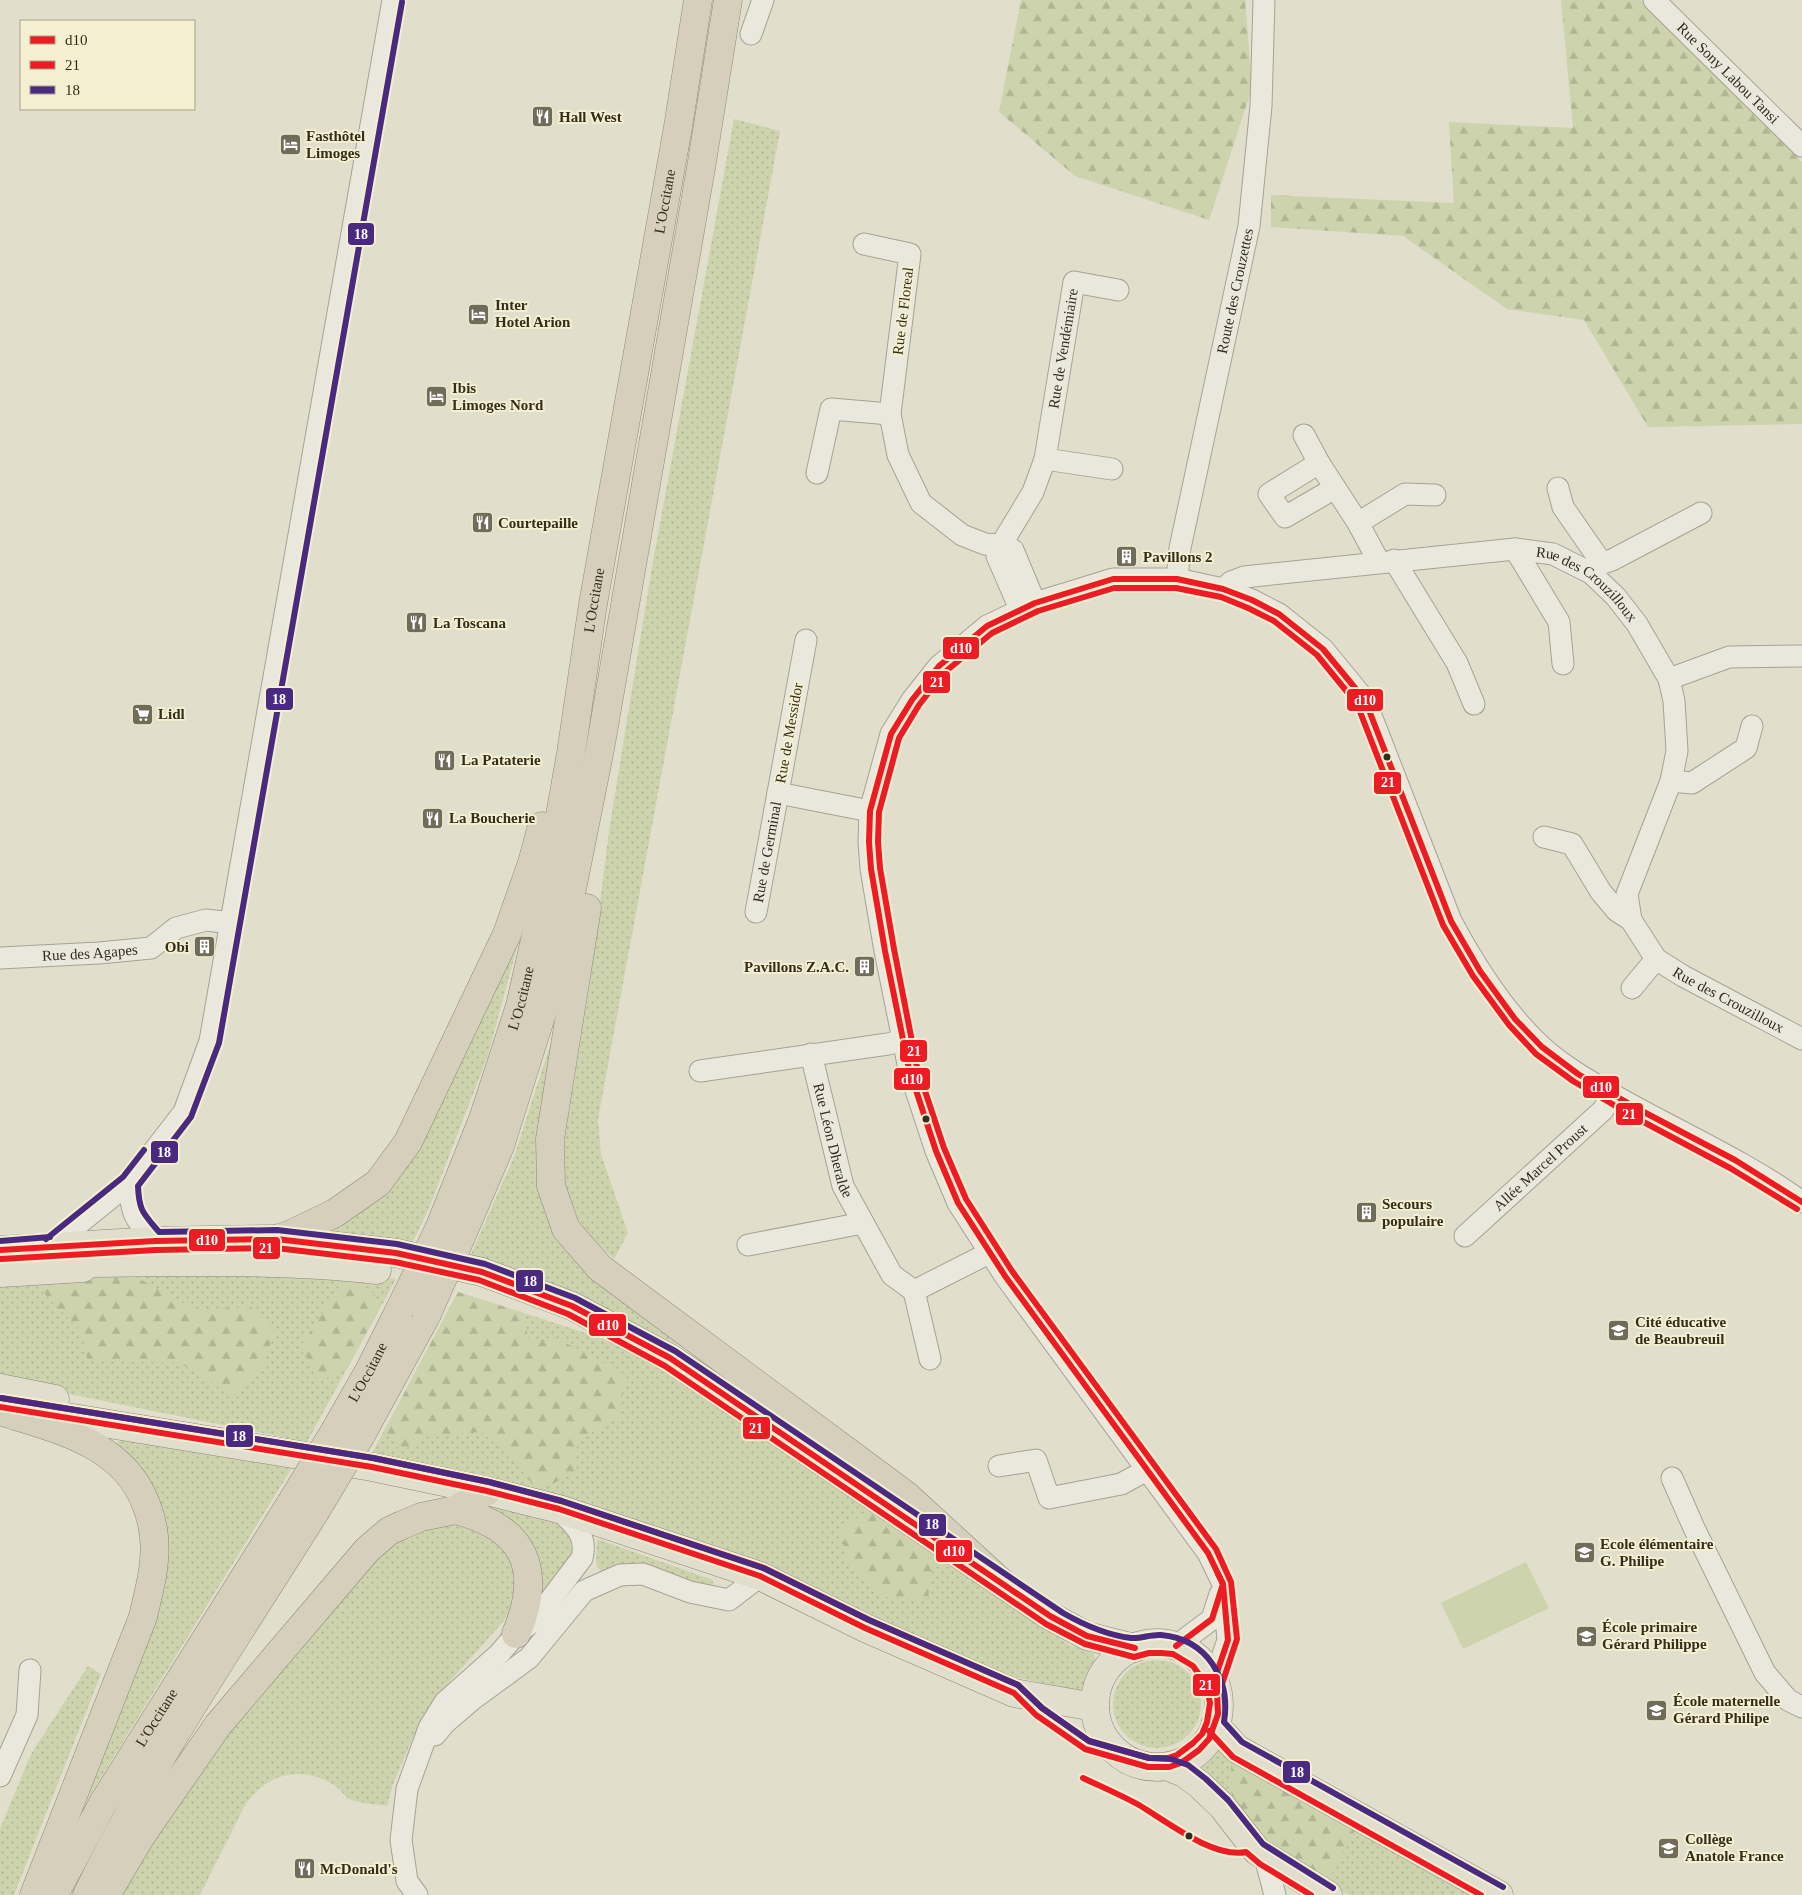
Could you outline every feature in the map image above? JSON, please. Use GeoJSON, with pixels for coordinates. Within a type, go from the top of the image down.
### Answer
{"type":"FeatureCollection","features":[{"type":"Feature","properties":{"kind":"highway","name":"L'Occitane"},"geometry":{"type":"LineString","coordinates":[[87,1895],[109,1848],[188,1715],[303,1508],[348,1432],[427,1314],[483,1119],[520,1006],[549,878],[571,753],[592,604],[678,127],[698,0]]}},
{"type":"Feature","properties":{"kind":"highway","name":"L'Occitane"},"geometry":{"type":"LineString","coordinates":[[348,1432],[369,1371],[399,1311],[450,1233],[500,1146],[542,1013],[560,948],[600,749],[728,0]]}},
{"type":"Feature","properties":{"kind":"highway"},"geometry":{"type":"LineString","coordinates":[[600,749],[593,867],[550,1139],[551,1186],[566,1229],[600,1268],[907,1496],[1003,1584]]}},
{"type":"Feature","properties":{"kind":"highway"},"geometry":{"type":"LineString","coordinates":[[276,1238],[290,1235],[335,1213],[378,1182],[408,1142],[508,934],[532,863],[553,782],[571,753]]}},
{"type":"Feature","properties":{"kind":"highway"},"geometry":{"type":"LineString","coordinates":[[0,1411],[87,1442],[115,1460],[127,1470],[143,1496],[151,1517],[155,1536],[153,1573],[143,1617],[34,1895]]}},
{"type":"Feature","properties":{"kind":"highway"},"geometry":{"type":"LineString","coordinates":[[106,1895],[141,1836],[218,1725],[367,1550],[389,1532],[402,1525],[421,1517],[455,1510],[487,1491]]}},
{"type":"Feature","properties":{"kind":"highway","name":"L'Occitane"},"geometry":{"type":"LineString","coordinates":[[54,1895],[103,1803],[303,1508]]}},
{"type":"Feature","properties":{"kind":"highway"},"geometry":{"type":"LineString","coordinates":[[455,1510],[489,1521],[514,1540],[525,1557],[528,1602],[516,1634]]}},
{"type":"Feature","properties":{"kind":"main road"},"geometry":{"type":"LineString","coordinates":[[0,1273],[276,1238],[396,1253],[482,1272],[572,1306],[670,1358],[1050,1616],[1087,1636],[1135,1648]]}},
{"type":"Feature","properties":{"kind":"main road"},"geometry":{"type":"LineString","coordinates":[[0,1250],[51,1246],[158,1252],[248,1262],[342,1266],[412,1274],[470,1287],[523,1302],[670,1358]]}},
{"type":"Feature","properties":{"kind":"main road"},"geometry":{"type":"LineString","coordinates":[[0,1263],[158,1252]]}},
{"type":"Feature","properties":{"kind":"main road"},"geometry":{"type":"LineString","coordinates":[[0,1388],[487,1491],[559,1509],[760,1576],[865,1628],[1014,1693],[1083,1705],[1095,1709]]}},
{"type":"Feature","properties":{"kind":"main road"},"geometry":{"type":"LineString","coordinates":[[0,1407],[372,1467]]}},
{"type":"Feature","properties":{"kind":"main road"},"geometry":{"type":"LineString","coordinates":[[1148,1644],[1176,1646],[1198,1660],[1214,1681],[1218,1703],[1215,1725],[1209,1739],[1199,1750],[1181,1763],[1169,1767],[1148,1767],[1127,1760],[1114,1750],[1104,1738],[1098,1724],[1095,1709],[1096,1693],[1101,1679],[1110,1665],[1121,1655],[1135,1648],[1148,1644]]}},
{"type":"Feature","properties":{"kind":"main road"},"geometry":{"type":"LineString","coordinates":[[1215,1725],[1237,1749],[1499,1895]]}},
{"type":"Feature","properties":{"kind":"main road"},"geometry":{"type":"LineString","coordinates":[[1169,1767],[1184,1773],[1200,1785],[1222,1806],[1250,1842],[1265,1857],[1326,1895]]}},
{"type":"Feature","properties":{"kind":"street"},"geometry":{"type":"LineString","coordinates":[[51,1246],[130,1182],[184,1112],[210,1041],[393,0]]}},
{"type":"Feature","properties":{"kind":"street"},"geometry":{"type":"LineString","coordinates":[[751,34],[763,0]]}},
{"type":"Feature","properties":{"kind":"street","name":"Route des Crouzettes"},"geometry":{"type":"LineString","coordinates":[[1177,579],[1180,548],[1249,226],[1261,106],[1264,0]]}},
{"type":"Feature","properties":{"kind":"street","name":"Rue Sony Labou Tansi"},"geometry":{"type":"LineString","coordinates":[[1654,0],[1802,146]]}},
{"type":"Feature","properties":{"kind":"street","name":"Rue de Floreal"},"geometry":{"type":"LineString","coordinates":[[864,244],[910,254],[890,414],[898,455],[922,503],[962,535],[985,544],[1001,545]]}},
{"type":"Feature","properties":{"kind":"street","name":"Rue de Vendémiaire"},"geometry":{"type":"LineString","coordinates":[[1001,545],[1033,492],[1045,459],[1074,282],[1118,290]]}},
{"type":"Feature","properties":{"kind":"street"},"geometry":{"type":"LineString","coordinates":[[817,473],[831,409],[890,414]]}},
{"type":"Feature","properties":{"kind":"street"},"geometry":{"type":"LineString","coordinates":[[1304,435],[1319,463],[1358,523],[1458,663],[1474,704]]}},
{"type":"Feature","properties":{"kind":"street"},"geometry":{"type":"LineString","coordinates":[[1045,459],[1112,469]]}},
{"type":"Feature","properties":{"kind":"street"},"geometry":{"type":"LineString","coordinates":[[1319,463],[1269,494],[1285,517],[1335,488]]}},
{"type":"Feature","properties":{"kind":"street"},"geometry":{"type":"LineString","coordinates":[[1558,488],[1563,507],[1599,559],[1594,569]]}},
{"type":"Feature","properties":{"kind":"street"},"geometry":{"type":"LineString","coordinates":[[1358,523],[1405,494],[1435,495]]}},
{"type":"Feature","properties":{"kind":"street"},"geometry":{"type":"LineString","coordinates":[[1594,569],[1701,513]]}},
{"type":"Feature","properties":{"kind":"street"},"geometry":{"type":"LineString","coordinates":[[1001,545],[997,556],[1027,606]]}},
{"type":"Feature","properties":{"kind":"street"},"geometry":{"type":"LineString","coordinates":[[1515,548],[1559,622],[1563,664]]}},
{"type":"Feature","properties":{"kind":"street","name":"Rue des Crouzilloux"},"geometry":{"type":"LineString","coordinates":[[1223,589],[1231,582],[1244,577],[1515,548],[1553,554],[1594,569],[1637,624],[1669,679],[1674,701],[1677,751],[1671,781],[1627,894],[1631,920]]}},
{"type":"Feature","properties":{"kind":"street"},"geometry":{"type":"LineString","coordinates":[[1214,1681],[1228,1640],[1223,1584],[1208,1553],[989,1253],[958,1203],[936,1151],[909,1069],[871,869],[870,811],[891,734],[912,700],[939,666],[987,626],[1027,606],[1113,579],[1177,579],[1223,589],[1252,600],[1279,614],[1323,649],[1365,700],[1451,921],[1467,953],[1503,1005],[1542,1047],[1578,1074],[1666,1125],[1772,1180],[1802,1202]]}},
{"type":"Feature","properties":{"kind":"street","name":"Rue de Messidor"},"geometry":{"type":"LineString","coordinates":[[806,640],[778,793],[870,811]]}},
{"type":"Feature","properties":{"kind":"street"},"geometry":{"type":"LineString","coordinates":[[1669,679],[1729,657],[1802,656]]}},
{"type":"Feature","properties":{"kind":"street"},"geometry":{"type":"LineString","coordinates":[[1671,781],[1692,783],[1746,748],[1752,726]]}},
{"type":"Feature","properties":{"kind":"street","name":"Rue de Germinal"},"geometry":{"type":"LineString","coordinates":[[756,912],[778,793]]}},
{"type":"Feature","properties":{"kind":"street","name":"Rue des Crouzilloux"},"geometry":{"type":"LineString","coordinates":[[1544,837],[1572,844],[1602,892],[1618,911],[1631,920],[1656,959],[1683,976],[1802,1039]]}},
{"type":"Feature","properties":{"kind":"street","name":"Rue des Agapes"},"geometry":{"type":"LineString","coordinates":[[0,958],[99,954],[151,948],[176,928],[206,920],[232,923]]}},
{"type":"Feature","properties":{"kind":"street","name":"Rue des Crouzilloux"},"geometry":{"type":"LineString","coordinates":[[1632,988],[1656,959]]}},
{"type":"Feature","properties":{"kind":"street"},"geometry":{"type":"LineString","coordinates":[[700,1071],[888,1044],[903,1040]]}},
{"type":"Feature","properties":{"kind":"street","name":"Rue Léon Dheralde"},"geometry":{"type":"LineString","coordinates":[[811,1054],[843,1186],[892,1275],[914,1291]]}},
{"type":"Feature","properties":{"kind":"street","name":"Allée Marcel Proust"},"geometry":{"type":"LineString","coordinates":[[1464,1236],[1603,1110],[1613,1094]]}},
{"type":"Feature","properties":{"kind":"street"},"geometry":{"type":"LineString","coordinates":[[130,1182],[130,1206],[134,1216],[158,1252]]}},
{"type":"Feature","properties":{"kind":"street"},"geometry":{"type":"LineString","coordinates":[[748,1245],[864,1223]]}},
{"type":"Feature","properties":{"kind":"street"},"geometry":{"type":"LineString","coordinates":[[930,1359],[914,1291],[989,1253]]}},
{"type":"Feature","properties":{"kind":"street"},"geometry":{"type":"LineString","coordinates":[[999,1466],[1036,1460],[1049,1498],[1121,1484],[1147,1470]]}},
{"type":"Feature","properties":{"kind":"street"},"geometry":{"type":"LineString","coordinates":[[1672,1478],[1694,1528],[1765,1673],[1788,1700],[1802,1707]]}},
{"type":"Feature","properties":{"kind":"street"},"geometry":{"type":"LineString","coordinates":[[417,1895],[407,1881],[401,1840],[407,1789],[429,1728],[445,1702],[500,1653],[516,1634],[536,1620],[582,1558],[585,1548],[578,1528],[559,1509]]}},
{"type":"Feature","properties":{"kind":"street"},"geometry":{"type":"LineString","coordinates":[[420,1753],[445,1723],[473,1699],[529,1658],[584,1591],[620,1575],[643,1574],[690,1592],[729,1600],[760,1576]]}},
{"type":"Feature","properties":{"kind":"street"},"geometry":{"type":"LineString","coordinates":[[1176,1646],[1212,1619],[1223,1584]]}},
{"type":"Feature","properties":{"kind":"street"},"geometry":{"type":"LineString","coordinates":[[0,1776],[28,1715],[30,1670]]}},
{"type":"Feature","properties":{"kind":"street"},"geometry":{"type":"LineString","coordinates":[[1265,1857],[1275,1895]]}},
{"type":"Feature","properties":{"kind":"green space"},"geometry":{"type":"Polygon","coordinates":[[[1021,0],[1245,0],[1252,88],[1209,220],[1075,176],[999,112],[1021,0]]]}},
{"type":"Feature","properties":{"kind":"green space"},"geometry":{"type":"Polygon","coordinates":[[[1561,0],[1641,0],[1802,162],[1802,424],[1648,427],[1584,320],[1507,309],[1403,236],[1271,227],[1271,195],[1454,203],[1449,122],[1573,128],[1561,0]]]}},
{"type":"Feature","properties":{"kind":"green space"},"geometry":{"type":"Polygon","coordinates":[[[734,119],[780,131],[598,1119],[601,1154],[628,1233],[614,1259],[582,1229],[565,1183],[565,1137],[590,983],[609,831],[651,573],[734,119]]]}},
{"type":"Feature","properties":{"kind":"green space"},"geometry":{"type":"Polygon","coordinates":[[[524,921],[488,1055],[429,1208],[409,1250],[301,1236],[367,1206],[524,921]]]}},
{"type":"Feature","properties":{"kind":"green space"},"geometry":{"type":"Polygon","coordinates":[[[563,1005],[555,1226],[710,1361],[613,1312],[468,1261],[514,1157],[563,1005]]]}},
{"type":"Feature","properties":{"kind":"green space"},"geometry":{"type":"Polygon","coordinates":[[[220,1269],[338,1272],[396,1279],[307,1442],[0,1380],[0,1280],[220,1269]]]}},
{"type":"Feature","properties":{"kind":"green space"},"geometry":{"type":"Polygon","coordinates":[[[129,1273],[196,1310],[251,1307],[274,1333],[263,1366],[233,1396],[180,1363],[88,1361],[81,1331],[30,1279],[129,1273]]]}},
{"type":"Feature","properties":{"kind":"green space"},"geometry":{"type":"Polygon","coordinates":[[[345,1278],[371,1290],[381,1306],[348,1367],[319,1382],[300,1347],[345,1278]]]}},
{"type":"Feature","properties":{"kind":"green space"},"geometry":{"type":"Polygon","coordinates":[[[458,1292],[595,1336],[649,1359],[905,1529],[1041,1627],[1070,1645],[1094,1654],[1096,1662],[1084,1692],[987,1671],[924,1644],[370,1457],[458,1292]]]}},
{"type":"Feature","properties":{"kind":"green space"},"geometry":{"type":"Polygon","coordinates":[[[458,1292],[524,1313],[528,1339],[556,1338],[625,1374],[620,1417],[577,1441],[576,1472],[538,1491],[510,1456],[481,1432],[428,1436],[401,1451],[384,1431],[458,1292]]]}},
{"type":"Feature","properties":{"kind":"green space"},"geometry":{"type":"Polygon","coordinates":[[[121,1440],[292,1468],[71,1826],[164,1562],[112,1445],[121,1440]]]}},
{"type":"Feature","properties":{"kind":"green space"},"geometry":{"type":"Polygon","coordinates":[[[484,1502],[561,1525],[573,1541],[575,1552],[540,1605],[484,1502]]]}},
{"type":"Feature","properties":{"kind":"green space"},"geometry":{"type":"Polygon","coordinates":[[[872,1507],[935,1551],[928,1598],[888,1598],[849,1567],[840,1531],[872,1507]]]}},
{"type":"Feature","properties":{"kind":"green space"},"geometry":{"type":"Polygon","coordinates":[[[440,1522],[489,1529],[520,1574],[509,1615],[430,1705],[418,1726],[393,1784],[387,1806],[352,1800],[336,1787],[308,1775],[284,1776],[272,1780],[262,1787],[244,1807],[200,1895],[116,1895],[236,1717],[375,1553],[440,1522]]]}},
{"type":"Feature","properties":{"kind":"green space"},"geometry":{"type":"Polygon","coordinates":[[[597,1539],[713,1580],[712,1589],[601,1572],[596,1564],[597,1539]]]}},
{"type":"Feature","properties":{"kind":"green space"},"geometry":{"type":"Polygon","coordinates":[[[1526,1562],[1549,1608],[1463,1649],[1441,1603],[1526,1562]]]}},
{"type":"Feature","properties":{"kind":"green space"},"geometry":{"type":"Polygon","coordinates":[[[1157,1660],[1174,1663],[1182,1667],[1194,1679],[1198,1687],[1201,1704],[1198,1721],[1194,1729],[1182,1741],[1174,1745],[1157,1748],[1140,1745],[1132,1741],[1120,1729],[1116,1721],[1113,1704],[1116,1687],[1120,1679],[1132,1667],[1140,1663],[1157,1660]]]}},
{"type":"Feature","properties":{"kind":"green space"},"geometry":{"type":"Polygon","coordinates":[[[88,1666],[101,1674],[14,1895],[0,1895],[0,1829],[31,1754],[88,1666]]]}},
{"type":"Feature","properties":{"kind":"green space"},"geometry":{"type":"Polygon","coordinates":[[[1218,1747],[1481,1895],[1348,1895],[1301,1868],[1199,1768],[1218,1747]]]}},
{"type":"Feature","properties":{"kind":"green space"},"geometry":{"type":"Polygon","coordinates":[[[1241,1762],[1357,1826],[1327,1883],[1262,1842],[1232,1802],[1231,1764],[1241,1762]]]}},
{"type":"Feature","properties":{"kind":"transit line","name":"18"},"geometry":{"type":"LineString","coordinates":[[402,2],[219,1043],[191,1117],[138,1186],[139,1201],[143,1211],[159,1232],[277,1230],[397,1244],[485,1264],[575,1298],[675,1351],[1063,1613],[1113,1635],[1135,1638],[1161,1635],[1177,1638],[1191,1644],[1203,1653],[1219,1677],[1224,1691],[1224,1722],[1242,1742],[1503,1887]]}},
{"type":"Feature","properties":{"kind":"transit line","name":"d10"},"geometry":{"type":"LineString","coordinates":[[1214,1681],[1228,1640],[1223,1584],[1208,1553],[1005,1276],[958,1203],[936,1151],[909,1069],[885,951],[871,869],[869,842],[870,811],[891,734],[912,700],[939,666],[987,626],[1035,603],[1113,579],[1177,579],[1223,589],[1252,600],[1279,614],[1323,649],[1365,700],[1451,921],[1480,971],[1515,1019],[1542,1047],[1578,1074],[1640,1110],[1735,1160],[1802,1202]]}},
{"type":"Feature","properties":{"kind":"transit line","name":"21"},"geometry":{"type":"LineString","coordinates":[[1222,1684],[1237,1639],[1231,1582],[1216,1549],[1012,1271],[966,1199],[944,1148],[917,1067],[880,868],[878,842],[879,812],[899,738],[919,705],[945,672],[992,633],[1038,611],[1114,588],[1176,588],[1221,597],[1274,621],[1317,655],[1357,704],[1443,925],[1473,976],[1509,1025],[1536,1054],[1573,1081],[1636,1118],[1730,1168],[1797,1209]]}},
{"type":"Feature","properties":{"kind":"transit line","name":"18"},"geometry":{"type":"LineString","coordinates":[[46,1239],[123,1177],[144,1150]]}},
{"type":"Feature","properties":{"kind":"transit line","name":"18"},"geometry":{"type":"LineString","coordinates":[[0,1241],[50,1237]]}},
{"type":"Feature","properties":{"kind":"transit line","name":"d10"},"geometry":{"type":"LineString","coordinates":[[0,1250],[155,1241],[276,1239],[396,1253],[482,1272],[572,1306],[670,1358],[1050,1616],[1087,1636],[1135,1648]]}},
{"type":"Feature","properties":{"kind":"transit line","name":"21"},"geometry":{"type":"LineString","coordinates":[[1,1259],[155,1250],[276,1248],[395,1262],[479,1280],[568,1314],[665,1366],[1046,1624],[1085,1644],[1134,1657],[1149,1653],[1173,1654],[1193,1666],[1206,1684],[1210,1703],[1207,1722],[1202,1734],[1177,1755],[1168,1758],[1149,1758],[1089,1741],[1042,1708],[1018,1685],[869,1620],[764,1568],[561,1501],[489,1482],[373,1458],[1,1398]]}},
{"type":"Feature","properties":{"kind":"transit line","name":"18"},"geometry":{"type":"LineString","coordinates":[[1,1398],[373,1458],[489,1482],[562,1501],[763,1568],[869,1620],[1018,1685],[1042,1708],[1089,1741],[1149,1758],[1171,1759],[1188,1765],[1228,1800],[1263,1844],[1333,1888]]}},
{"type":"Feature","properties":{"kind":"transit line","name":"d10"},"geometry":{"type":"LineString","coordinates":[[0,1407],[372,1467],[487,1491],[559,1509],[760,1576],[865,1628],[1014,1693],[1036,1715],[1085,1749],[1148,1767],[1169,1767],[1181,1763],[1199,1750],[1209,1739],[1218,1714],[1217,1692],[1214,1681]]}},
{"type":"Feature","properties":{"kind":"transit line","name":"d10"},"geometry":{"type":"LineString","coordinates":[[1176,1646],[1212,1619],[1223,1584],[1218,1574]]}},
{"type":"Feature","properties":{"kind":"transit line","name":"21"},"geometry":{"type":"LineString","coordinates":[[1209,1731],[1233,1757],[1481,1895]]}},
{"type":"Feature","properties":{"kind":"transit line","name":"21"},"geometry":{"type":"LineString","coordinates":[[1083,1778],[1139,1805],[1176,1829],[1205,1844],[1233,1853],[1246,1852],[1260,1864],[1311,1895]]}},
{"type":"Feature","properties":{"kind":"place","name":"Hall West"},"geometry":{"type":"Point","coordinates":[543,117]}},
{"type":"Feature","properties":{"kind":"place","name":"Fasthôtel Limoges"},"geometry":{"type":"Point","coordinates":[290,145]}},
{"type":"Feature","properties":{"kind":"place","name":"Inter Hotel Arion"},"geometry":{"type":"Point","coordinates":[479,314]}},
{"type":"Feature","properties":{"kind":"place","name":"Ibis Limoges Nord"},"geometry":{"type":"Point","coordinates":[436,397]}},
{"type":"Feature","properties":{"kind":"place","name":"Courtepaille"},"geometry":{"type":"Point","coordinates":[482,523]}},
{"type":"Feature","properties":{"kind":"place","name":"Pavillons 2"},"geometry":{"type":"Point","coordinates":[1127,557]}},
{"type":"Feature","properties":{"kind":"place","name":"La Toscana"},"geometry":{"type":"Point","coordinates":[417,623]}},
{"type":"Feature","properties":{"kind":"place","name":"Lidl"},"geometry":{"type":"Point","coordinates":[142,714]}},
{"type":"Feature","properties":{"kind":"place","name":"La Pataterie"},"geometry":{"type":"Point","coordinates":[445,760]}},
{"type":"Feature","properties":{"kind":"place","name":"La Boucherie"},"geometry":{"type":"Point","coordinates":[433,818]}},
{"type":"Feature","properties":{"kind":"place","name":"Obi"},"geometry":{"type":"Point","coordinates":[205,947]}},
{"type":"Feature","properties":{"kind":"place","name":"Pavillons Z.A.C."},"geometry":{"type":"Point","coordinates":[865,967]}},
{"type":"Feature","properties":{"kind":"place","name":"Secours populaire"},"geometry":{"type":"Point","coordinates":[1366,1213]}},
{"type":"Feature","properties":{"kind":"place","name":"Cité éducative de Beaubreuil"},"geometry":{"type":"Point","coordinates":[1619,1331]}},
{"type":"Feature","properties":{"kind":"place","name":"Ecole élémentaire G. Philipe"},"geometry":{"type":"Point","coordinates":[1584,1553]}},
{"type":"Feature","properties":{"kind":"place","name":"École primaire Gérard Philippe"},"geometry":{"type":"Point","coordinates":[1586,1636]}},
{"type":"Feature","properties":{"kind":"place","name":"École maternelle Gérard Philipe"},"geometry":{"type":"Point","coordinates":[1657,1710]}},
{"type":"Feature","properties":{"kind":"place","name":"Collège Anatole France"},"geometry":{"type":"Point","coordinates":[1669,1848]}},
{"type":"Feature","properties":{"kind":"place","name":"McDonald's"},"geometry":{"type":"Point","coordinates":[304,1869]}}]}
